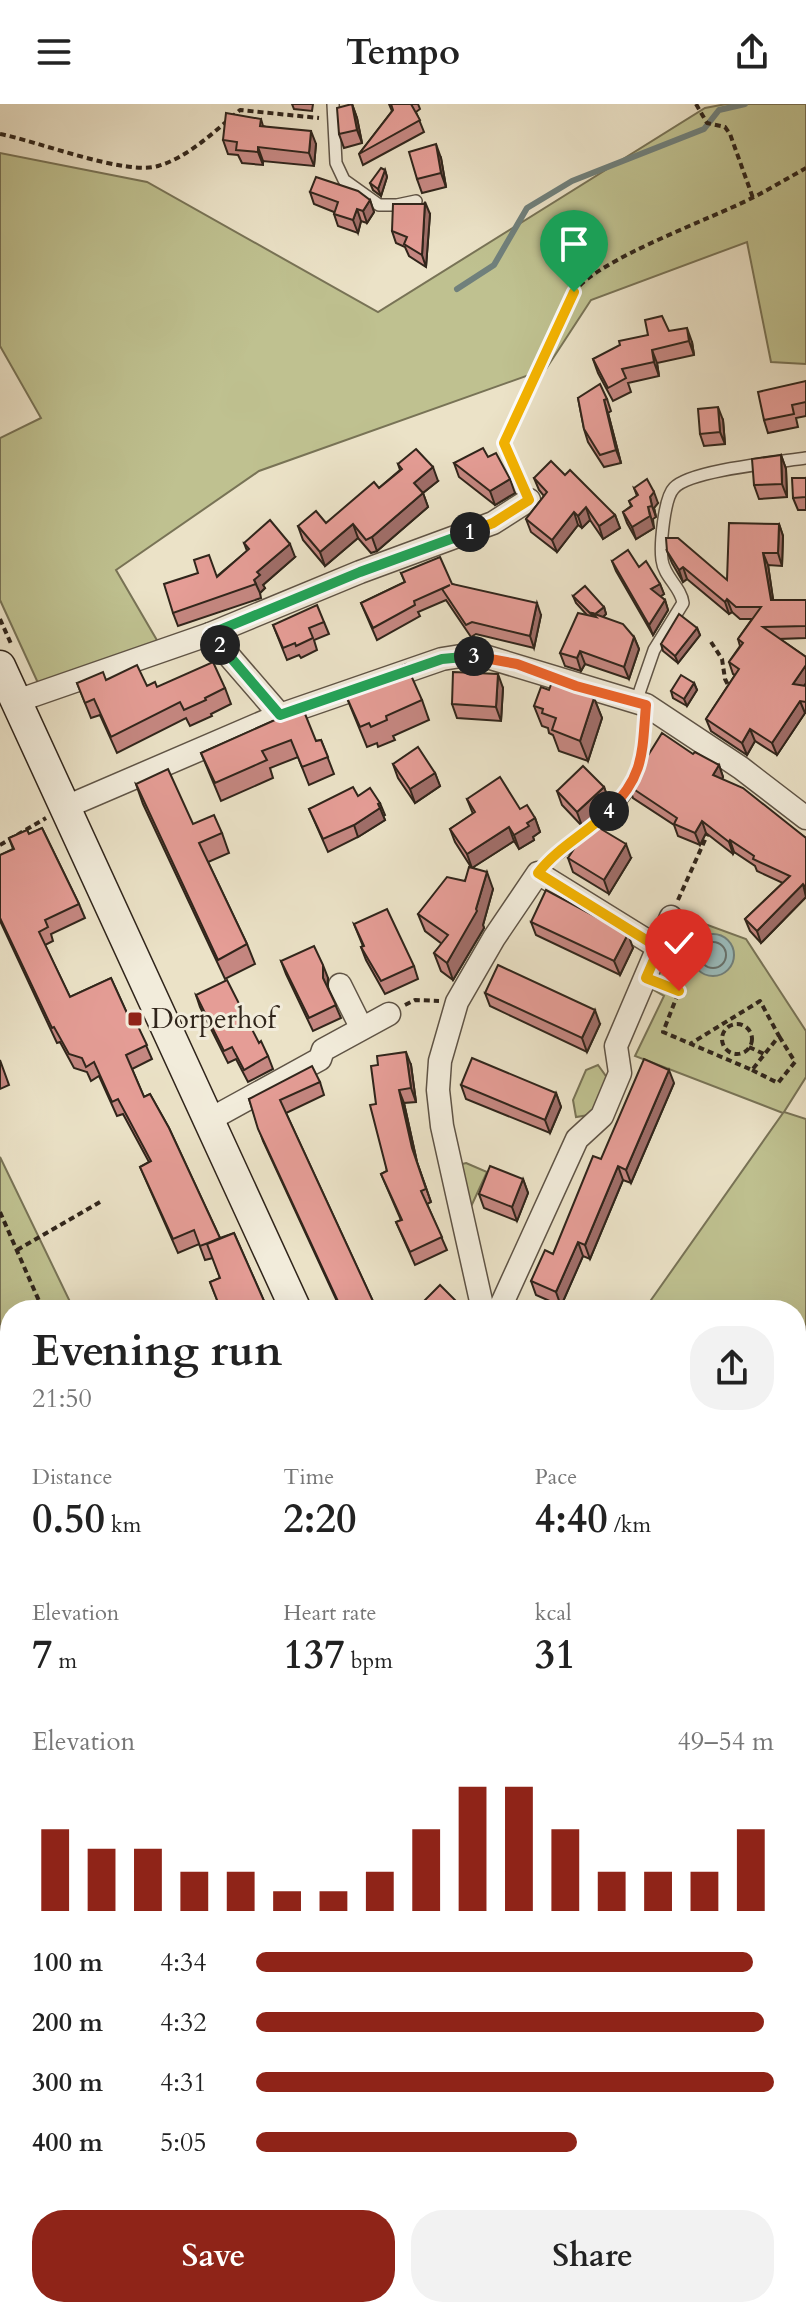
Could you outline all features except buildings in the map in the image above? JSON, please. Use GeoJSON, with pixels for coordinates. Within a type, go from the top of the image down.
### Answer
{"type":"FeatureCollection","features":[{"type":"Feature","properties":{"kind":"main road"},"geometry":{"type":"LineString","coordinates":[[0,666],[291,1300]]}},
{"type":"Feature","properties":{"kind":"street"},"geometry":{"type":"LineString","coordinates":[[17,701],[210,634],[360,572],[493,523],[529,500]]}},
{"type":"Feature","properties":{"kind":"street"},"geometry":{"type":"LineString","coordinates":[[210,634],[280,715]]}},
{"type":"Feature","properties":{"kind":"street"},"geometry":{"type":"LineString","coordinates":[[66,807],[280,715],[442,659],[467,655],[517,664],[576,686],[641,703],[761,783],[806,818]]}},
{"type":"Feature","properties":{"kind":"street"},"geometry":{"type":"LineString","coordinates":[[481,1300],[439,1107],[440,1061],[457,1002],[494,938],[538,873],[659,948]]}},
{"type":"Feature","properties":{"kind":"street"},"geometry":{"type":"LineString","coordinates":[[504,1300],[577,1139],[602,1116],[620,1073],[616,1046],[671,917]]}},
{"type":"Feature","properties":{"kind":"street"},"geometry":{"type":"LineString","coordinates":[[340,985],[361,1027]]}},
{"type":"Feature","properties":{"kind":"street"},"geometry":{"type":"LineString","coordinates":[[209,1120],[320,1059],[323,1050],[389,1014]]}},
{"type":"Feature","properties":{"kind":"lane"},"geometry":{"type":"LineString","coordinates":[[333,104],[336,163],[344,180],[379,205],[416,201]]}},
{"type":"Feature","properties":{"kind":"lane"},"geometry":{"type":"LineString","coordinates":[[504,443],[529,500]]}},
{"type":"Feature","properties":{"kind":"lane"},"geometry":{"type":"LineString","coordinates":[[538,873],[550,858],[588,832],[629,789],[640,765],[641,703],[654,650],[683,603],[661,558],[668,500],[674,488],[684,481],[733,469],[806,458]]}},
{"type":"Feature","properties":{"kind":"path"},"geometry":{"type":"LineString","coordinates":[[696,104],[707,123],[725,127],[730,134],[753,198]]}},
{"type":"Feature","properties":{"kind":"path"},"geometry":{"type":"LineString","coordinates":[[0,134],[116,165],[143,169],[180,157],[240,110],[333,119]]}},
{"type":"Feature","properties":{"kind":"path"},"geometry":{"type":"LineString","coordinates":[[504,443],[578,285],[612,263],[753,198],[806,168]]}},
{"type":"Feature","properties":{"kind":"path"},"geometry":{"type":"LineString","coordinates":[[711,642],[722,659],[726,684],[738,694]]}},
{"type":"Feature","properties":{"kind":"path"},"geometry":{"type":"LineString","coordinates":[[0,845],[66,807]]}},
{"type":"Feature","properties":{"kind":"path"},"geometry":{"type":"LineString","coordinates":[[671,917],[711,827]]}},
{"type":"Feature","properties":{"kind":"path"},"geometry":{"type":"LineString","coordinates":[[646,978],[679,991],[663,1032],[690,1044],[752,1070],[778,1083],[795,1062],[760,1001],[690,1044]]}},
{"type":"Feature","properties":{"kind":"path"},"geometry":{"type":"LineString","coordinates":[[389,1014],[415,1000],[457,1002]]}},
{"type":"Feature","properties":{"kind":"path"},"geometry":{"type":"LineString","coordinates":[[727,1024],[740,1024],[749,1029],[752,1040],[749,1047],[739,1054],[730,1052],[721,1041],[727,1024]]}},
{"type":"Feature","properties":{"kind":"path"},"geometry":{"type":"LineString","coordinates":[[752,1070],[779,1036]]}},
{"type":"Feature","properties":{"kind":"path"},"geometry":{"type":"LineString","coordinates":[[749,1047],[764,1054]]}},
{"type":"Feature","properties":{"kind":"path"},"geometry":{"type":"LineString","coordinates":[[726,1059],[730,1052]]}},
{"type":"Feature","properties":{"kind":"path"},"geometry":{"type":"LineString","coordinates":[[17,1250],[100,1202]]}},
{"type":"Feature","properties":{"kind":"path"},"geometry":{"type":"LineString","coordinates":[[0,1212],[39,1300]]}},
{"type":"Feature","properties":{"kind":"green space"},"geometry":{"type":"Polygon","coordinates":[[[726,104],[806,104],[806,364],[771,362],[747,242],[591,300],[546,369],[259,471],[116,570],[158,642],[38,683],[0,600],[0,438],[41,418],[0,346],[0,153],[147,182],[378,312],[705,108],[726,104]]]}},
{"type":"Feature","properties":{"kind":"green space"},"geometry":{"type":"Polygon","coordinates":[[[683,916],[746,939],[806,1031],[806,1077],[784,1112],[806,1119],[806,1300],[651,1300],[783,1113],[635,1056],[664,996],[652,989],[683,916]]]}},
{"type":"Feature","properties":{"kind":"green space"},"geometry":{"type":"Polygon","coordinates":[[[598,1065],[608,1079],[595,1114],[576,1117],[573,1100],[586,1070],[598,1065]]]}},
{"type":"Feature","properties":{"kind":"green space"},"geometry":{"type":"Polygon","coordinates":[[[0,1157],[69,1300],[0,1300],[0,1157]]]}},
{"type":"Feature","properties":{"kind":"green space"},"geometry":{"type":"Polygon","coordinates":[[[466,1163],[487,1172],[469,1211],[458,1165],[466,1163]]]}},
{"type":"Feature","properties":{"kind":"water"},"geometry":{"type":"Polygon","coordinates":[[[713,934],[728,940],[734,955],[728,970],[713,976],[698,970],[692,955],[698,940],[713,934]]]}},
{"type":"Feature","properties":{"kind":"waterway"},"geometry":{"type":"LineString","coordinates":[[457,289],[494,265],[527,208],[572,181],[704,129],[719,110],[745,104]]}},
{"type":"Feature","properties":{"kind":"place","name":"Dorperhof"},"geometry":{"type":"Point","coordinates":[135,1019]}},
{"type":"Feature","properties":{"kind":"route"},"geometry":{"type":"LineString","coordinates":[[574,292],[504,443],[529,500],[493,523],[360,572],[210,634],[280,715],[442,659],[467,655],[517,664],[576,686],[646,705],[640,765],[629,789],[588,832],[550,858],[538,873],[659,948],[646,978],[679,991]]}}]}
